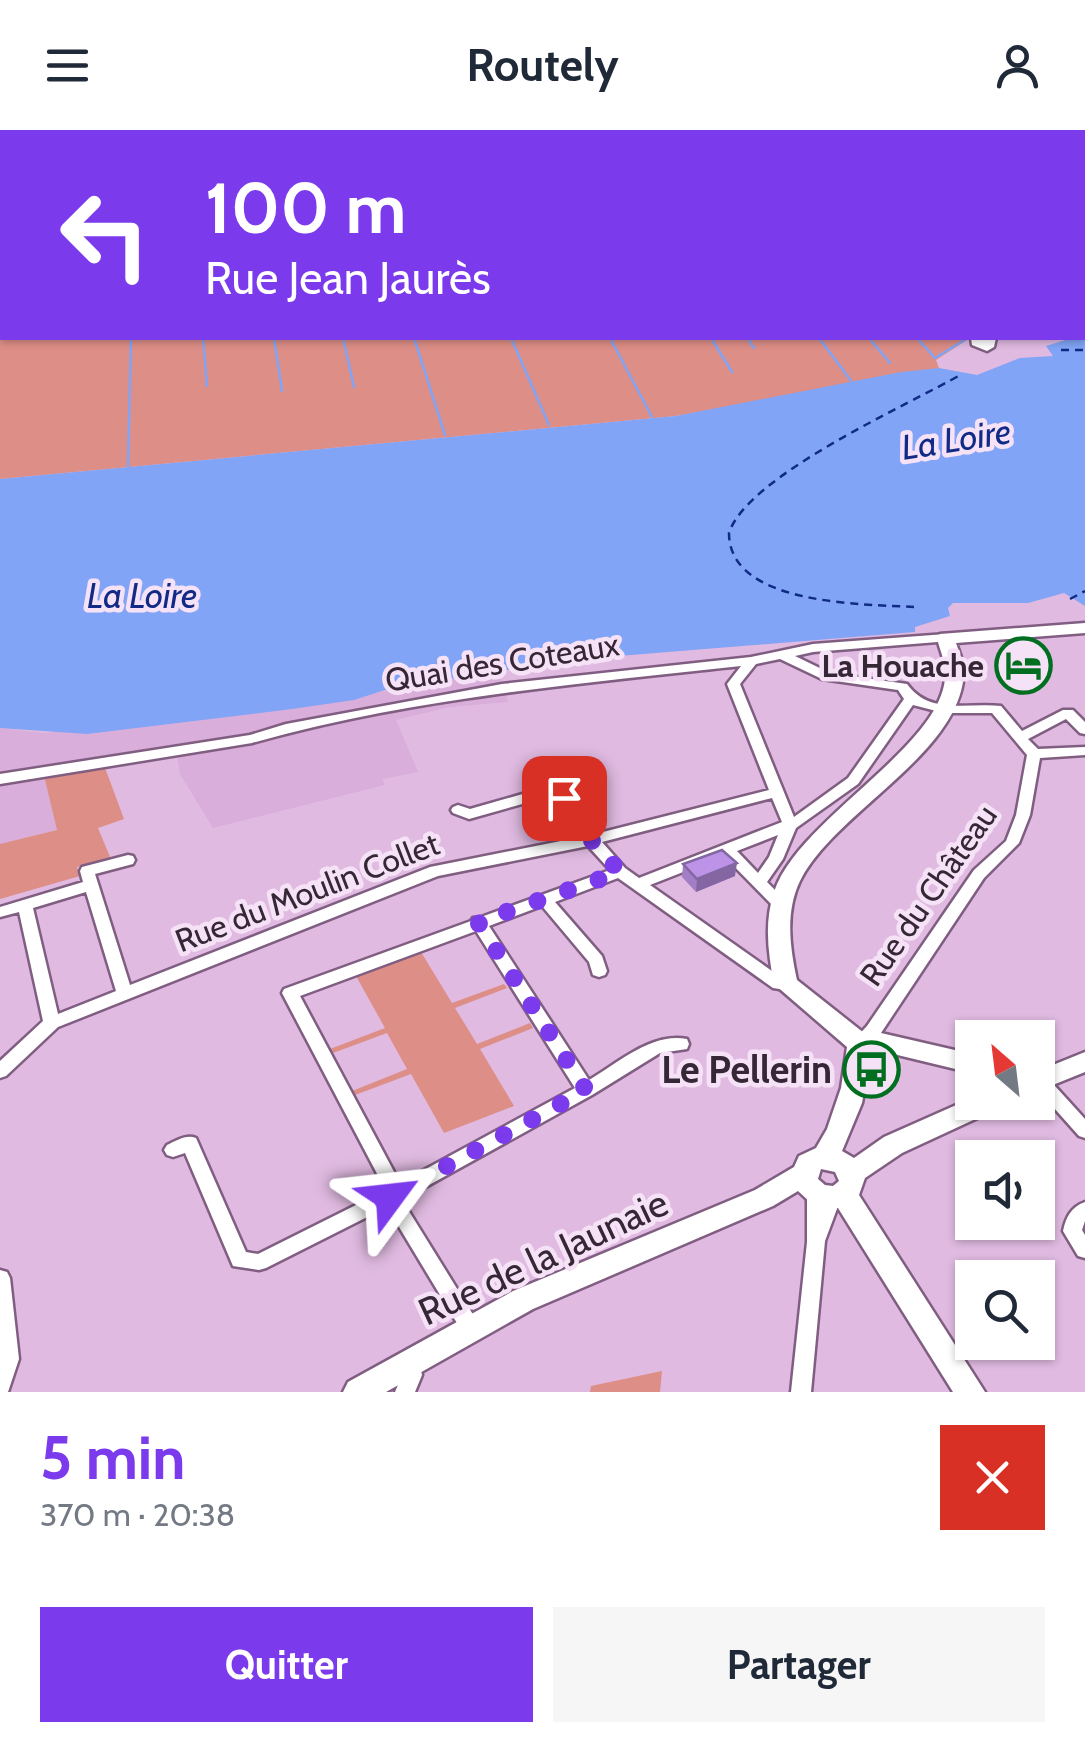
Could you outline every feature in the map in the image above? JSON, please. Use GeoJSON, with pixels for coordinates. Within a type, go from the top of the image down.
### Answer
{"type":"FeatureCollection","features":[{"type":"Feature","properties":{"kind":"street","name":"Quai des Coteaux"},"geometry":{"type":"LineString","coordinates":[[0,780],[241,741],[286,728],[502,688],[752,662],[829,647],[1085,628]]}},
{"type":"Feature","properties":{"kind":"street"},"geometry":{"type":"LineString","coordinates":[[786,984],[777,936],[781,905],[791,875],[818,836],[913,750],[946,710],[956,655],[946,638]]}},
{"type":"Feature","properties":{"kind":"street"},"geometry":{"type":"LineString","coordinates":[[783,655],[826,676],[902,687],[907,696],[946,710],[996,709],[1034,754],[1085,751]]}},
{"type":"Feature","properties":{"kind":"street"},"geometry":{"type":"LineString","coordinates":[[752,662],[733,684],[790,824],[776,859],[758,882]]}},
{"type":"Feature","properties":{"kind":"street"},"geometry":{"type":"LineString","coordinates":[[638,884],[790,824],[853,781],[907,696]]}},
{"type":"Feature","properties":{"kind":"street"},"geometry":{"type":"LineString","coordinates":[[1021,738],[1068,713],[1085,730]]}},
{"type":"Feature","properties":{"kind":"street","name":"Rue du Château"},"geometry":{"type":"LineString","coordinates":[[859,1043],[874,1031],[979,874],[1012,842],[1024,815],[1034,754]]}},
{"type":"Feature","properties":{"kind":"street","name":"Rue du Moulin Collet"},"geometry":{"type":"LineString","coordinates":[[0,1072],[52,1024],[435,871],[592,840],[775,793]]}},
{"type":"Feature","properties":{"kind":"street"},"geometry":{"type":"LineString","coordinates":[[458,810],[469,814],[556,794],[620,872],[778,984],[786,984],[859,1043],[882,1042],[955,1059]]}},
{"type":"Feature","properties":{"kind":"street"},"geometry":{"type":"LineString","coordinates":[[726,849],[781,905]]}},
{"type":"Feature","properties":{"kind":"street"},"geometry":{"type":"LineString","coordinates":[[126,994],[91,885],[90,868],[128,860]]}},
{"type":"Feature","properties":{"kind":"street"},"geometry":{"type":"LineString","coordinates":[[470,1328],[390,1197],[392,1185],[290,993],[620,872]]}},
{"type":"Feature","properties":{"kind":"street"},"geometry":{"type":"LineString","coordinates":[[0,912],[91,885]]}},
{"type":"Feature","properties":{"kind":"street"},"geometry":{"type":"LineString","coordinates":[[545,900],[596,960],[599,972]]}},
{"type":"Feature","properties":{"kind":"street"},"geometry":{"type":"LineString","coordinates":[[24,905],[52,1024]]}},
{"type":"Feature","properties":{"kind":"street"},"geometry":{"type":"LineString","coordinates":[[478,922],[586,1090]]}},
{"type":"Feature","properties":{"kind":"street"},"geometry":{"type":"LineString","coordinates":[[801,1392],[816,1242],[858,1072],[859,1043]]}},
{"type":"Feature","properties":{"kind":"street"},"geometry":{"type":"LineString","coordinates":[[173,1150],[190,1143],[240,1260],[259,1262],[390,1197],[586,1090],[656,1046],[681,1044]]}},
{"type":"Feature","properties":{"kind":"street"},"geometry":{"type":"LineString","coordinates":[[1055,1073],[1085,1062]]}},
{"type":"Feature","properties":{"kind":"street"},"geometry":{"type":"LineString","coordinates":[[1055,1098],[1085,1131]]}},
{"type":"Feature","properties":{"kind":"street"},"geometry":{"type":"LineString","coordinates":[[829,1178],[955,1117]]}},
{"type":"Feature","properties":{"kind":"street"},"geometry":{"type":"LineString","coordinates":[[829,1178],[970,1392]]}},
{"type":"Feature","properties":{"kind":"street","name":"Rue de la Jaunaie"},"geometry":{"type":"LineString","coordinates":[[358,1392],[523,1300],[764,1198],[829,1178]]}},
{"type":"Feature","properties":{"kind":"street"},"geometry":{"type":"LineString","coordinates":[[1085,1210],[1075,1219],[1072,1231],[1085,1250]]}},
{"type":"Feature","properties":{"kind":"street"},"geometry":{"type":"LineString","coordinates":[[0,1278],[8,1360],[0,1388]]}},
{"type":"Feature","properties":{"kind":"street"},"geometry":{"type":"LineString","coordinates":[[405,1392],[412,1375],[410,1362]]}},
{"type":"Feature","properties":{"kind":"shaded area"},"geometry":{"type":"Polygon","coordinates":[[[0,340],[967,340],[936,360],[939,368],[676,416],[0,479],[0,340]]]}},
{"type":"Feature","properties":{"kind":"shaded area"},"geometry":{"type":"Polygon","coordinates":[[[500,675],[508,702],[450,707],[396,720],[418,772],[382,779],[385,785],[213,828],[180,774],[177,755],[44,777],[57,830],[0,844],[0,728],[44,733],[292,709],[436,681],[500,675]]]}},
{"type":"Feature","properties":{"kind":"shaded area"},"geometry":{"type":"Polygon","coordinates":[[[104,765],[124,819],[98,828],[110,857],[77,867],[80,876],[0,899],[0,844],[57,830],[44,776],[104,765]]]}},
{"type":"Feature","properties":{"kind":"shaded area"},"geometry":{"type":"Polygon","coordinates":[[[421,952],[452,1003],[504,984],[507,988],[455,1008],[477,1044],[530,1023],[533,1028],[480,1049],[514,1106],[444,1133],[411,1074],[355,1095],[352,1091],[407,1069],[387,1033],[333,1053],[330,1049],[385,1028],[356,976],[421,952]]]}},
{"type":"Feature","properties":{"kind":"shaded area"},"geometry":{"type":"Polygon","coordinates":[[[662,1371],[660,1392],[590,1392],[591,1386],[662,1371]]]}},
{"type":"Feature","properties":{"kind":"water","name":"La Loire"},"geometry":{"type":"Polygon","coordinates":[[[1085,340],[1085,606],[1064,593],[1028,603],[953,603],[948,608],[950,616],[915,627],[915,632],[569,660],[388,689],[354,700],[87,734],[0,728],[0,479],[676,416],[901,372],[939,368],[977,375],[1020,358],[1053,356],[1046,346],[1085,340]]]}},
{"type":"Feature","properties":{"kind":"building"},"geometry":{"type":"Polygon","coordinates":[[[722,850],[737,863],[697,879],[683,864],[722,850]]]}},
{"type":"Feature","properties":{"kind":"waterway"},"geometry":{"type":"LineString","coordinates":[[128,467],[131,340]]}},
{"type":"Feature","properties":{"kind":"waterway"},"geometry":{"type":"LineString","coordinates":[[203,340],[207,386]]}},
{"type":"Feature","properties":{"kind":"waterway"},"geometry":{"type":"LineString","coordinates":[[274,340],[282,391]]}},
{"type":"Feature","properties":{"kind":"waterway"},"geometry":{"type":"LineString","coordinates":[[343,340],[354,387]]}},
{"type":"Feature","properties":{"kind":"waterway"},"geometry":{"type":"LineString","coordinates":[[415,340],[445,435]]}},
{"type":"Feature","properties":{"kind":"waterway"},"geometry":{"type":"LineString","coordinates":[[512,340],[549,425]]}},
{"type":"Feature","properties":{"kind":"waterway"},"geometry":{"type":"LineString","coordinates":[[611,340],[652,417]]}},
{"type":"Feature","properties":{"kind":"waterway"},"geometry":{"type":"LineString","coordinates":[[712,340],[732,372]]}},
{"type":"Feature","properties":{"kind":"waterway"},"geometry":{"type":"LineString","coordinates":[[748,340],[754,348]]}},
{"type":"Feature","properties":{"kind":"waterway"},"geometry":{"type":"LineString","coordinates":[[820,340],[852,382]]}},
{"type":"Feature","properties":{"kind":"waterway"},"geometry":{"type":"LineString","coordinates":[[871,340],[890,363]]}},
{"type":"Feature","properties":{"kind":"waterway"},"geometry":{"type":"LineString","coordinates":[[919,340],[935,358],[965,340]]}},
{"type":"Feature","properties":{"kind":"ferry route"},"geometry":{"type":"LineString","coordinates":[[1061,350],[1085,350]]}},
{"type":"Feature","properties":{"kind":"ferry route"},"geometry":{"type":"LineString","coordinates":[[914,607],[834,602],[775,588],[751,575],[735,557],[729,533],[742,511],[796,466],[962,374]]}},
{"type":"Feature","properties":{"kind":"ferry route"},"geometry":{"type":"LineString","coordinates":[[1070,599],[1085,591]]}},
{"type":"Feature","properties":{"kind":"place","name":"La Houache"},"geometry":{"type":"Point","coordinates":[1023,665]}},
{"type":"Feature","properties":{"kind":"place","name":"Le Pellerin"},"geometry":{"type":"Point","coordinates":[871,1069]}},
{"type":"Feature","properties":{"kind":"route"},"geometry":{"type":"LineString","coordinates":[[390,1197],[586,1090],[478,922],[620,872],[587,835],[564,798]]}}]}
